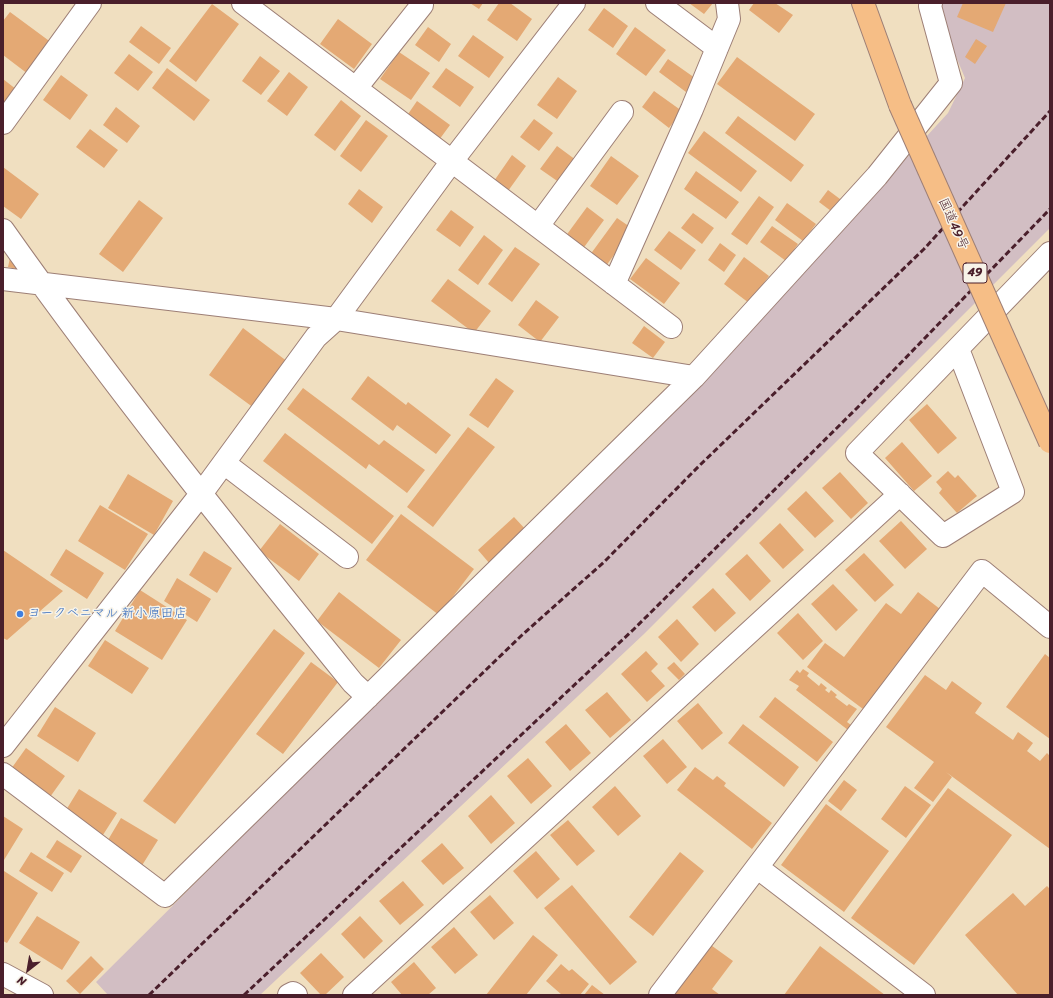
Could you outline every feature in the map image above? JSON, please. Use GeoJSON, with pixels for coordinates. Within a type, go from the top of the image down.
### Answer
{"type":"FeatureCollection","features":[{"type":"Feature","properties":{"kind":"highway","name":"国道49号"},"geometry":{"type":"LineString","coordinates":[[863,3],[900,105],[1050,442]]}},
{"type":"Feature","properties":{"kind":"street"},"geometry":{"type":"LineString","coordinates":[[3,123],[90,3]]}},
{"type":"Feature","properties":{"kind":"street"},"geometry":{"type":"LineString","coordinates":[[243,3],[671,326]]}},
{"type":"Feature","properties":{"kind":"street"},"geometry":{"type":"LineString","coordinates":[[3,746],[201,494],[316,337],[336,319],[452,161],[574,3]]}},
{"type":"Feature","properties":{"kind":"street"},"geometry":{"type":"LineString","coordinates":[[657,3],[717,48]]}},
{"type":"Feature","properties":{"kind":"street"},"geometry":{"type":"LineString","coordinates":[[614,284],[717,48],[729,18],[727,3]]}},
{"type":"Feature","properties":{"kind":"street"},"geometry":{"type":"LineString","coordinates":[[3,774],[166,896],[694,377],[877,176],[951,83],[930,6],[931,3]]}},
{"type":"Feature","properties":{"kind":"street"},"geometry":{"type":"LineString","coordinates":[[356,88],[422,5]]}},
{"type":"Feature","properties":{"kind":"street"},"geometry":{"type":"LineString","coordinates":[[538,226],[622,112]]}},
{"type":"Feature","properties":{"kind":"street"},"geometry":{"type":"LineString","coordinates":[[3,230],[41,285],[201,494],[353,683],[368,697]]}},
{"type":"Feature","properties":{"kind":"street"},"geometry":{"type":"LineString","coordinates":[[958,348],[1012,492],[944,536],[857,453],[958,348],[1050,253]]}},
{"type":"Feature","properties":{"kind":"street"},"geometry":{"type":"LineString","coordinates":[[3,279],[41,285],[336,319],[694,377]]}},
{"type":"Feature","properties":{"kind":"street"},"geometry":{"type":"LineString","coordinates":[[224,463],[347,557]]}},
{"type":"Feature","properties":{"kind":"street"},"geometry":{"type":"LineString","coordinates":[[354,995],[900,494]]}},
{"type":"Feature","properties":{"kind":"street"},"geometry":{"type":"LineString","coordinates":[[660,995],[758,868],[982,571],[1050,627]]}},
{"type":"Feature","properties":{"kind":"street"},"geometry":{"type":"LineString","coordinates":[[758,868],[924,995]]}},
{"type":"Feature","properties":{"kind":"street"},"geometry":{"type":"LineString","coordinates":[[3,974],[42,995]]}},
{"type":"Feature","properties":{"kind":"street"},"geometry":{"type":"LineString","coordinates":[[290,995],[292,993],[296,995]]}},
{"type":"Feature","properties":{"kind":"shaded area"},"geometry":{"type":"Polygon","coordinates":[[[937,3],[1050,3],[1050,228],[644,634],[260,995],[108,995],[96,982],[721,360],[948,113],[965,78],[935,7],[937,3]]]}},
{"type":"Feature","properties":{"kind":"building"},"geometry":{"type":"Polygon","coordinates":[[[470,3],[483,3],[479,9],[470,3]]]}},
{"type":"Feature","properties":{"kind":"building"},"geometry":{"type":"Polygon","coordinates":[[[499,3],[510,3],[532,19],[517,41],[487,20],[499,3]]]}},
{"type":"Feature","properties":{"kind":"building"},"geometry":{"type":"Polygon","coordinates":[[[689,3],[713,3],[704,14],[689,3]]]}},
{"type":"Feature","properties":{"kind":"building"},"geometry":{"type":"Polygon","coordinates":[[[754,3],[775,3],[793,15],[779,33],[749,10],[754,3]]]}},
{"type":"Feature","properties":{"kind":"building"},"geometry":{"type":"Polygon","coordinates":[[[963,3],[1006,3],[993,32],[957,17],[963,3]]]}},
{"type":"Feature","properties":{"kind":"building"},"geometry":{"type":"Polygon","coordinates":[[[212,4],[239,24],[196,82],[169,61],[212,4]]]}},
{"type":"Feature","properties":{"kind":"building"},"geometry":{"type":"Polygon","coordinates":[[[604,8],[628,26],[613,48],[588,30],[604,8]]]}},
{"type":"Feature","properties":{"kind":"building"},"geometry":{"type":"Polygon","coordinates":[[[10,12],[52,43],[28,74],[3,55],[3,21],[10,12]]]}},
{"type":"Feature","properties":{"kind":"building"},"geometry":{"type":"Polygon","coordinates":[[[338,19],[372,44],[354,69],[320,44],[338,19]]]}},
{"type":"Feature","properties":{"kind":"building"},"geometry":{"type":"Polygon","coordinates":[[[141,26],[171,48],[159,64],[129,42],[141,26]]]}},
{"type":"Feature","properties":{"kind":"building"},"geometry":{"type":"Polygon","coordinates":[[[428,27],[451,44],[439,62],[415,45],[428,27]]]}},
{"type":"Feature","properties":{"kind":"building"},"geometry":{"type":"Polygon","coordinates":[[[635,27],[666,50],[646,76],[616,54],[635,27]]]}},
{"type":"Feature","properties":{"kind":"building"},"geometry":{"type":"Polygon","coordinates":[[[473,35],[504,57],[489,78],[458,56],[473,35]]]}},
{"type":"Feature","properties":{"kind":"building"},"geometry":{"type":"Polygon","coordinates":[[[976,39],[987,46],[975,64],[965,57],[976,39]]]}},
{"type":"Feature","properties":{"kind":"building"},"geometry":{"type":"Polygon","coordinates":[[[399,52],[430,73],[411,100],[380,79],[399,52]]]}},
{"type":"Feature","properties":{"kind":"building"},"geometry":{"type":"Polygon","coordinates":[[[129,54],[153,72],[138,91],[114,73],[129,54]]]}},
{"type":"Feature","properties":{"kind":"building"},"geometry":{"type":"Polygon","coordinates":[[[260,56],[280,71],[261,95],[242,81],[260,56]]]}},
{"type":"Feature","properties":{"kind":"building"},"geometry":{"type":"Polygon","coordinates":[[[737,57],[815,114],[795,141],[717,84],[737,57]]]}},
{"type":"Feature","properties":{"kind":"building"},"geometry":{"type":"Polygon","coordinates":[[[668,59],[695,78],[686,92],[659,72],[668,59]]]}},
{"type":"Feature","properties":{"kind":"building"},"geometry":{"type":"Polygon","coordinates":[[[167,68],[210,100],[194,121],[152,88],[167,68]]]}},
{"type":"Feature","properties":{"kind":"building"},"geometry":{"type":"Polygon","coordinates":[[[446,68],[474,87],[460,107],[432,87],[446,68]]]}},
{"type":"Feature","properties":{"kind":"building"},"geometry":{"type":"Polygon","coordinates":[[[289,72],[308,87],[287,116],[267,101],[289,72]]]}},
{"type":"Feature","properties":{"kind":"building"},"geometry":{"type":"Polygon","coordinates":[[[61,75],[88,95],[70,120],[43,100],[61,75]]]}},
{"type":"Feature","properties":{"kind":"building"},"geometry":{"type":"Polygon","coordinates":[[[558,77],[577,91],[557,119],[537,105],[558,77]]]}},
{"type":"Feature","properties":{"kind":"building"},"geometry":{"type":"Polygon","coordinates":[[[3,79],[21,93],[3,112],[3,79]]]}},
{"type":"Feature","properties":{"kind":"building"},"geometry":{"type":"Polygon","coordinates":[[[654,91],[682,111],[669,128],[642,107],[654,91]]]}},
{"type":"Feature","properties":{"kind":"building"},"geometry":{"type":"Polygon","coordinates":[[[341,100],[361,116],[335,151],[314,135],[341,100]]]}},
{"type":"Feature","properties":{"kind":"building"},"geometry":{"type":"Polygon","coordinates":[[[417,101],[450,125],[439,140],[406,117],[417,101]]]}},
{"type":"Feature","properties":{"kind":"building"},"geometry":{"type":"Polygon","coordinates":[[[116,107],[140,126],[127,143],[103,125],[116,107]]]}},
{"type":"Feature","properties":{"kind":"building"},"geometry":{"type":"Polygon","coordinates":[[[738,116],[804,165],[791,182],[725,133],[738,116]]]}},
{"type":"Feature","properties":{"kind":"building"},"geometry":{"type":"Polygon","coordinates":[[[534,119],[553,133],[539,151],[520,137],[534,119]]]}},
{"type":"Feature","properties":{"kind":"building"},"geometry":{"type":"Polygon","coordinates":[[[366,120],[388,136],[361,172],[340,156],[366,120]]]}},
{"type":"Feature","properties":{"kind":"building"},"geometry":{"type":"Polygon","coordinates":[[[90,129],[118,150],[104,168],[76,147],[90,129]]]}},
{"type":"Feature","properties":{"kind":"building"},"geometry":{"type":"Polygon","coordinates":[[[704,131],[757,171],[741,192],[688,153],[704,131]]]}},
{"type":"Feature","properties":{"kind":"building"},"geometry":{"type":"Polygon","coordinates":[[[557,146],[580,163],[563,185],[540,169],[557,146]]]}},
{"type":"Feature","properties":{"kind":"building"},"geometry":{"type":"Polygon","coordinates":[[[512,155],[526,166],[508,191],[494,181],[512,155]]]}},
{"type":"Feature","properties":{"kind":"building"},"geometry":{"type":"Polygon","coordinates":[[[611,156],[639,176],[617,205],[590,186],[611,156]]]}},
{"type":"Feature","properties":{"kind":"building"},"geometry":{"type":"Polygon","coordinates":[[[3,167],[39,194],[21,219],[3,206],[3,167]]]}},
{"type":"Feature","properties":{"kind":"building"},"geometry":{"type":"Polygon","coordinates":[[[696,171],[739,202],[726,219],[684,189],[696,171]]]}},
{"type":"Feature","properties":{"kind":"building"},"geometry":{"type":"Polygon","coordinates":[[[359,189],[383,207],[372,223],[348,204],[359,189]]]}},
{"type":"Feature","properties":{"kind":"building"},"geometry":{"type":"Polygon","coordinates":[[[828,190],[844,202],[835,214],[819,202],[828,190]]]}},
{"type":"Feature","properties":{"kind":"building"},"geometry":{"type":"Polygon","coordinates":[[[759,196],[774,207],[747,245],[731,234],[759,196]]]}},
{"type":"Feature","properties":{"kind":"building"},"geometry":{"type":"Polygon","coordinates":[[[139,200],[163,218],[123,272],[99,254],[139,200]]]}},
{"type":"Feature","properties":{"kind":"building"},"geometry":{"type":"Polygon","coordinates":[[[787,203],[816,224],[803,241],[775,220],[787,203]]]}},
{"type":"Feature","properties":{"kind":"building"},"geometry":{"type":"Polygon","coordinates":[[[587,207],[604,220],[582,250],[565,237],[587,207]]]}},
{"type":"Feature","properties":{"kind":"building"},"geometry":{"type":"Polygon","coordinates":[[[451,210],[474,227],[460,247],[436,230],[451,210]]]}},
{"type":"Feature","properties":{"kind":"building"},"geometry":{"type":"Polygon","coordinates":[[[693,213],[714,228],[702,244],[681,228],[693,213]]]}},
{"type":"Feature","properties":{"kind":"building"},"geometry":{"type":"Polygon","coordinates":[[[617,218],[633,229],[603,270],[587,259],[617,218]]]}},
{"type":"Feature","properties":{"kind":"building"},"geometry":{"type":"Polygon","coordinates":[[[772,226],[798,244],[786,261],[760,242],[772,226]]]}},
{"type":"Feature","properties":{"kind":"building"},"geometry":{"type":"Polygon","coordinates":[[[669,231],[696,250],[681,270],[654,250],[669,231]]]}},
{"type":"Feature","properties":{"kind":"building"},"geometry":{"type":"Polygon","coordinates":[[[484,235],[503,250],[478,285],[458,270],[484,235]]]}},
{"type":"Feature","properties":{"kind":"building"},"geometry":{"type":"Polygon","coordinates":[[[720,243],[736,255],[724,272],[708,260],[720,243]]]}},
{"type":"Feature","properties":{"kind":"building"},"geometry":{"type":"Polygon","coordinates":[[[515,247],[540,264],[512,302],[488,284],[515,247]]]}},
{"type":"Feature","properties":{"kind":"building"},"geometry":{"type":"Polygon","coordinates":[[[744,257],[769,276],[749,303],[724,284],[744,257]]]}},
{"type":"Feature","properties":{"kind":"building"},"geometry":{"type":"Polygon","coordinates":[[[10,258],[20,261],[17,269],[8,267],[10,258]]]}},
{"type":"Feature","properties":{"kind":"building"},"geometry":{"type":"Polygon","coordinates":[[[646,258],[680,283],[664,304],[630,279],[646,258]]]}},
{"type":"Feature","properties":{"kind":"building"},"geometry":{"type":"Polygon","coordinates":[[[448,279],[491,311],[474,333],[431,301],[448,279]]]}},
{"type":"Feature","properties":{"kind":"building"},"geometry":{"type":"Polygon","coordinates":[[[536,300],[559,317],[540,342],[518,325],[536,300]]]}},
{"type":"Feature","properties":{"kind":"building"},"geometry":{"type":"Polygon","coordinates":[[[644,326],[665,342],[653,358],[632,343],[644,326]]]}},
{"type":"Feature","properties":{"kind":"building"},"geometry":{"type":"Polygon","coordinates":[[[243,328],[288,362],[254,408],[209,375],[243,328]]]}},
{"type":"Feature","properties":{"kind":"building"},"geometry":{"type":"Polygon","coordinates":[[[368,376],[406,405],[408,402],[451,435],[436,454],[397,425],[393,431],[351,399],[368,376]]]}},
{"type":"Feature","properties":{"kind":"building"},"geometry":{"type":"Polygon","coordinates":[[[496,378],[514,391],[488,428],[469,415],[496,378]]]}},
{"type":"Feature","properties":{"kind":"building"},"geometry":{"type":"Polygon","coordinates":[[[303,388],[379,445],[384,440],[425,470],[407,493],[369,464],[366,469],[287,409],[303,388]]]}},
{"type":"Feature","properties":{"kind":"building"},"geometry":{"type":"Polygon","coordinates":[[[927,404],[957,438],[938,454],[909,420],[927,404]]]}},
{"type":"Feature","properties":{"kind":"building"},"geometry":{"type":"Polygon","coordinates":[[[468,427],[495,447],[433,527],[407,507],[468,427]]]}},
{"type":"Feature","properties":{"kind":"building"},"geometry":{"type":"Polygon","coordinates":[[[285,433],[394,516],[372,544],[263,461],[285,433]]]}},
{"type":"Feature","properties":{"kind":"building"},"geometry":{"type":"Polygon","coordinates":[[[902,442],[932,476],[914,491],[885,458],[902,442]]]}},
{"type":"Feature","properties":{"kind":"building"},"geometry":{"type":"Polygon","coordinates":[[[948,471],[955,478],[958,475],[977,496],[957,513],[939,493],[942,489],[936,482],[948,471]]]}},
{"type":"Feature","properties":{"kind":"building"},"geometry":{"type":"Polygon","coordinates":[[[840,472],[868,503],[851,519],[822,488],[840,472]]]}},
{"type":"Feature","properties":{"kind":"building"},"geometry":{"type":"Polygon","coordinates":[[[128,474],[173,501],[154,535],[108,508],[128,474]]]}},
{"type":"Feature","properties":{"kind":"building"},"geometry":{"type":"Polygon","coordinates":[[[806,491],[834,521],[815,538],[787,509],[806,491]]]}},
{"type":"Feature","properties":{"kind":"building"},"geometry":{"type":"Polygon","coordinates":[[[100,505],[148,534],[125,570],[78,541],[100,505]]]}},
{"type":"Feature","properties":{"kind":"building"},"geometry":{"type":"Polygon","coordinates":[[[401,514],[474,569],[439,615],[366,560],[401,514]]]}},
{"type":"Feature","properties":{"kind":"building"},"geometry":{"type":"Polygon","coordinates":[[[514,517],[527,531],[490,564],[478,550],[514,517]]]}},
{"type":"Feature","properties":{"kind":"building"},"geometry":{"type":"Polygon","coordinates":[[[901,521],[927,549],[905,569],[879,541],[901,521]]]}},
{"type":"Feature","properties":{"kind":"building"},"geometry":{"type":"Polygon","coordinates":[[[780,523],[804,550],[783,569],[759,543],[780,523]]]}},
{"type":"Feature","properties":{"kind":"building"},"geometry":{"type":"Polygon","coordinates":[[[280,524],[319,554],[299,581],[259,551],[280,524]]]}},
{"type":"Feature","properties":{"kind":"building"},"geometry":{"type":"Polygon","coordinates":[[[66,549],[104,573],[87,599],[50,575],[66,549]]]}},
{"type":"Feature","properties":{"kind":"building","name":"ヨークベニマル 新小原田店"},"geometry":{"type":"Polygon","coordinates":[[[3,550],[63,591],[7,640],[3,638],[3,550]]]}},
{"type":"Feature","properties":{"kind":"building"},"geometry":{"type":"Polygon","coordinates":[[[204,551],[232,568],[217,593],[189,575],[204,551]]]}},
{"type":"Feature","properties":{"kind":"building"},"geometry":{"type":"Polygon","coordinates":[[[864,553],[894,585],[875,602],[845,570],[864,553]]]}},
{"type":"Feature","properties":{"kind":"building"},"geometry":{"type":"Polygon","coordinates":[[[747,554],[771,581],[750,601],[725,574],[747,554]]]}},
{"type":"Feature","properties":{"kind":"building"},"geometry":{"type":"Polygon","coordinates":[[[177,578],[211,599],[197,622],[164,601],[177,578]]]}},
{"type":"Feature","properties":{"kind":"building"},"geometry":{"type":"Polygon","coordinates":[[[833,584],[858,610],[836,631],[811,604],[833,584]]]}},
{"type":"Feature","properties":{"kind":"building"},"geometry":{"type":"Polygon","coordinates":[[[713,588],[736,613],[715,632],[692,607],[713,588]]]}},
{"type":"Feature","properties":{"kind":"building"},"geometry":{"type":"Polygon","coordinates":[[[140,590],[187,620],[162,660],[115,631],[140,590]]]}},
{"type":"Feature","properties":{"kind":"building"},"geometry":{"type":"Polygon","coordinates":[[[339,592],[401,640],[379,668],[317,621],[339,592]]]}},
{"type":"Feature","properties":{"kind":"building"},"geometry":{"type":"Polygon","coordinates":[[[918,592],[940,609],[863,709],[807,667],[825,643],[844,657],[886,603],[901,614],[918,592]]]}},
{"type":"Feature","properties":{"kind":"building"},"geometry":{"type":"Polygon","coordinates":[[[798,613],[823,641],[803,660],[777,633],[798,613]]]}},
{"type":"Feature","properties":{"kind":"building"},"geometry":{"type":"Polygon","coordinates":[[[677,619],[699,644],[681,662],[658,637],[677,619]]]}},
{"type":"Feature","properties":{"kind":"building"},"geometry":{"type":"Polygon","coordinates":[[[274,629],[305,653],[175,824],[143,801],[274,629]]]}},
{"type":"Feature","properties":{"kind":"building"},"geometry":{"type":"Polygon","coordinates":[[[105,640],[149,668],[132,694],[88,666],[105,640]]]}},
{"type":"Feature","properties":{"kind":"building"},"geometry":{"type":"Polygon","coordinates":[[[646,651],[658,664],[651,671],[665,686],[647,702],[621,674],[646,651]]]}},
{"type":"Feature","properties":{"kind":"building"},"geometry":{"type":"Polygon","coordinates":[[[1045,654],[1050,658],[1050,739],[1006,707],[1045,654]]]}},
{"type":"Feature","properties":{"kind":"building"},"geometry":{"type":"Polygon","coordinates":[[[311,662],[338,682],[283,754],[256,734],[311,662]]]}},
{"type":"Feature","properties":{"kind":"building"},"geometry":{"type":"Polygon","coordinates":[[[674,662],[685,674],[679,680],[667,668],[674,662]]]}},
{"type":"Feature","properties":{"kind":"building"},"geometry":{"type":"Polygon","coordinates":[[[803,669],[809,673],[807,676],[819,686],[821,683],[827,688],[825,690],[829,693],[831,690],[837,695],[835,697],[847,706],[849,704],[857,709],[847,722],[851,725],[848,730],[796,690],[799,686],[789,680],[797,670],[800,673],[803,669]]]}},
{"type":"Feature","properties":{"kind":"building"},"geometry":{"type":"Polygon","coordinates":[[[925,675],[946,690],[952,681],[982,703],[975,713],[1013,740],[1018,732],[1033,743],[1027,751],[1040,761],[1047,753],[1050,756],[1050,849],[946,772],[952,777],[933,802],[914,788],[934,762],[886,727],[925,675]]]}},
{"type":"Feature","properties":{"kind":"building"},"geometry":{"type":"Polygon","coordinates":[[[607,692],[631,720],[610,738],[585,710],[607,692]]]}},
{"type":"Feature","properties":{"kind":"building"},"geometry":{"type":"Polygon","coordinates":[[[775,697],[833,742],[817,762],[759,717],[775,697]]]}},
{"type":"Feature","properties":{"kind":"building"},"geometry":{"type":"Polygon","coordinates":[[[698,703],[723,733],[702,750],[677,721],[698,703]]]}},
{"type":"Feature","properties":{"kind":"building"},"geometry":{"type":"Polygon","coordinates":[[[55,707],[96,733],[78,762],[37,736],[55,707]]]}},
{"type":"Feature","properties":{"kind":"building"},"geometry":{"type":"Polygon","coordinates":[[[566,724],[591,753],[570,771],[545,742],[566,724]]]}},
{"type":"Feature","properties":{"kind":"building"},"geometry":{"type":"Polygon","coordinates":[[[743,724],[799,767],[784,787],[728,743],[743,724]]]}},
{"type":"Feature","properties":{"kind":"building"},"geometry":{"type":"Polygon","coordinates":[[[663,739],[687,767],[667,784],[643,756],[663,739]]]}},
{"type":"Feature","properties":{"kind":"building"},"geometry":{"type":"Polygon","coordinates":[[[26,748],[65,776],[50,797],[11,769],[26,748]]]}},
{"type":"Feature","properties":{"kind":"building"},"geometry":{"type":"Polygon","coordinates":[[[528,758],[552,786],[531,804],[507,776],[528,758]]]}},
{"type":"Feature","properties":{"kind":"building"},"geometry":{"type":"Polygon","coordinates":[[[695,767],[713,780],[717,776],[726,783],[724,786],[772,823],[752,849],[677,790],[695,767]]]}},
{"type":"Feature","properties":{"kind":"building"},"geometry":{"type":"Polygon","coordinates":[[[844,780],[857,790],[841,811],[828,801],[844,780]]]}},
{"type":"Feature","properties":{"kind":"building"},"geometry":{"type":"Polygon","coordinates":[[[615,786],[641,816],[618,836],[592,807],[615,786]]]}},
{"type":"Feature","properties":{"kind":"building"},"geometry":{"type":"Polygon","coordinates":[[[905,786],[931,805],[906,838],[881,819],[905,786]]]}},
{"type":"Feature","properties":{"kind":"building"},"geometry":{"type":"Polygon","coordinates":[[[948,788],[1012,835],[914,965],[851,918],[948,788]]]}},
{"type":"Feature","properties":{"kind":"building"},"geometry":{"type":"Polygon","coordinates":[[[79,789],[117,813],[101,838],[63,815],[79,789]]]}},
{"type":"Feature","properties":{"kind":"building"},"geometry":{"type":"Polygon","coordinates":[[[491,795],[515,823],[491,844],[468,816],[491,795]]]}},
{"type":"Feature","properties":{"kind":"building"},"geometry":{"type":"Polygon","coordinates":[[[826,804],[889,851],[844,912],[781,865],[826,804]]]}},
{"type":"Feature","properties":{"kind":"building"},"geometry":{"type":"Polygon","coordinates":[[[3,816],[23,829],[4,860],[3,859],[3,816]]]}},
{"type":"Feature","properties":{"kind":"building"},"geometry":{"type":"Polygon","coordinates":[[[121,818],[158,840],[141,867],[105,845],[121,818]]]}},
{"type":"Feature","properties":{"kind":"building"},"geometry":{"type":"Polygon","coordinates":[[[568,820],[595,851],[577,866],[550,835],[568,820]]]}},
{"type":"Feature","properties":{"kind":"building"},"geometry":{"type":"Polygon","coordinates":[[[57,840],[82,856],[71,873],[46,857],[57,840]]]}},
{"type":"Feature","properties":{"kind":"building"},"geometry":{"type":"Polygon","coordinates":[[[442,843],[464,868],[443,885],[421,861],[442,843]]]}},
{"type":"Feature","properties":{"kind":"building"},"geometry":{"type":"Polygon","coordinates":[[[536,851],[560,879],[537,899],[513,871],[536,851]]]}},
{"type":"Feature","properties":{"kind":"building"},"geometry":{"type":"Polygon","coordinates":[[[31,852],[64,873],[52,892],[19,871],[31,852]]]}},
{"type":"Feature","properties":{"kind":"building"},"geometry":{"type":"Polygon","coordinates":[[[680,852],[704,871],[653,936],[629,917],[680,852]]]}},
{"type":"Feature","properties":{"kind":"building"},"geometry":{"type":"Polygon","coordinates":[[[4,871],[38,893],[7,943],[3,941],[4,871]]]}},
{"type":"Feature","properties":{"kind":"building"},"geometry":{"type":"Polygon","coordinates":[[[403,881],[424,905],[400,925],[379,901],[403,881]]]}},
{"type":"Feature","properties":{"kind":"building"},"geometry":{"type":"Polygon","coordinates":[[[572,885],[637,962],[610,985],[544,908],[572,885]]]}},
{"type":"Feature","properties":{"kind":"building"},"geometry":{"type":"Polygon","coordinates":[[[1047,886],[1050,889],[1050,995],[1018,995],[965,935],[1013,893],[1025,906],[1047,886]]]}},
{"type":"Feature","properties":{"kind":"building"},"geometry":{"type":"Polygon","coordinates":[[[490,895],[514,923],[494,940],[470,912],[490,895]]]}},
{"type":"Feature","properties":{"kind":"building"},"geometry":{"type":"Polygon","coordinates":[[[37,916],[80,942],[62,970],[19,943],[37,916]]]}},
{"type":"Feature","properties":{"kind":"building"},"geometry":{"type":"Polygon","coordinates":[[[360,916],[383,941],[364,959],[341,934],[360,916]]]}},
{"type":"Feature","properties":{"kind":"building"},"geometry":{"type":"Polygon","coordinates":[[[454,927],[478,955],[455,974],[431,947],[454,927]]]}},
{"type":"Feature","properties":{"kind":"building"},"geometry":{"type":"Polygon","coordinates":[[[533,935],[558,955],[526,995],[486,995],[533,935]]]}},
{"type":"Feature","properties":{"kind":"building"},"geometry":{"type":"Polygon","coordinates":[[[708,943],[733,961],[712,989],[720,995],[669,995],[708,943]]]}},
{"type":"Feature","properties":{"kind":"building"},"geometry":{"type":"Polygon","coordinates":[[[820,946],[885,995],[784,995],[820,946]]]}},
{"type":"Feature","properties":{"kind":"building"},"geometry":{"type":"Polygon","coordinates":[[[321,953],[344,977],[325,995],[321,995],[300,973],[321,953]]]}},
{"type":"Feature","properties":{"kind":"building"},"geometry":{"type":"Polygon","coordinates":[[[91,956],[104,969],[80,994],[66,981],[91,956]]]}},
{"type":"Feature","properties":{"kind":"building"},"geometry":{"type":"Polygon","coordinates":[[[414,962],[436,988],[428,995],[402,995],[391,982],[414,962]]]}},
{"type":"Feature","properties":{"kind":"building"},"geometry":{"type":"Polygon","coordinates":[[[561,964],[569,971],[572,969],[589,984],[580,995],[562,995],[546,981],[561,964]]]}},
{"type":"Feature","properties":{"kind":"building"},"geometry":{"type":"Polygon","coordinates":[[[592,985],[605,995],[584,995],[592,985]]]}},
{"type":"Feature","properties":{"kind":"railway"},"geometry":{"type":"LineString","coordinates":[[149,995],[521,636],[604,562],[700,465],[924,249],[1050,111]]}},
{"type":"Feature","properties":{"kind":"railway"},"geometry":{"type":"LineString","coordinates":[[244,995],[634,629],[859,406],[1050,209]]}},
{"type":"Feature","properties":{"kind":"place","name":"ヨークベニマル 新小原田店"},"geometry":{"type":"Point","coordinates":[20,614]}}]}
